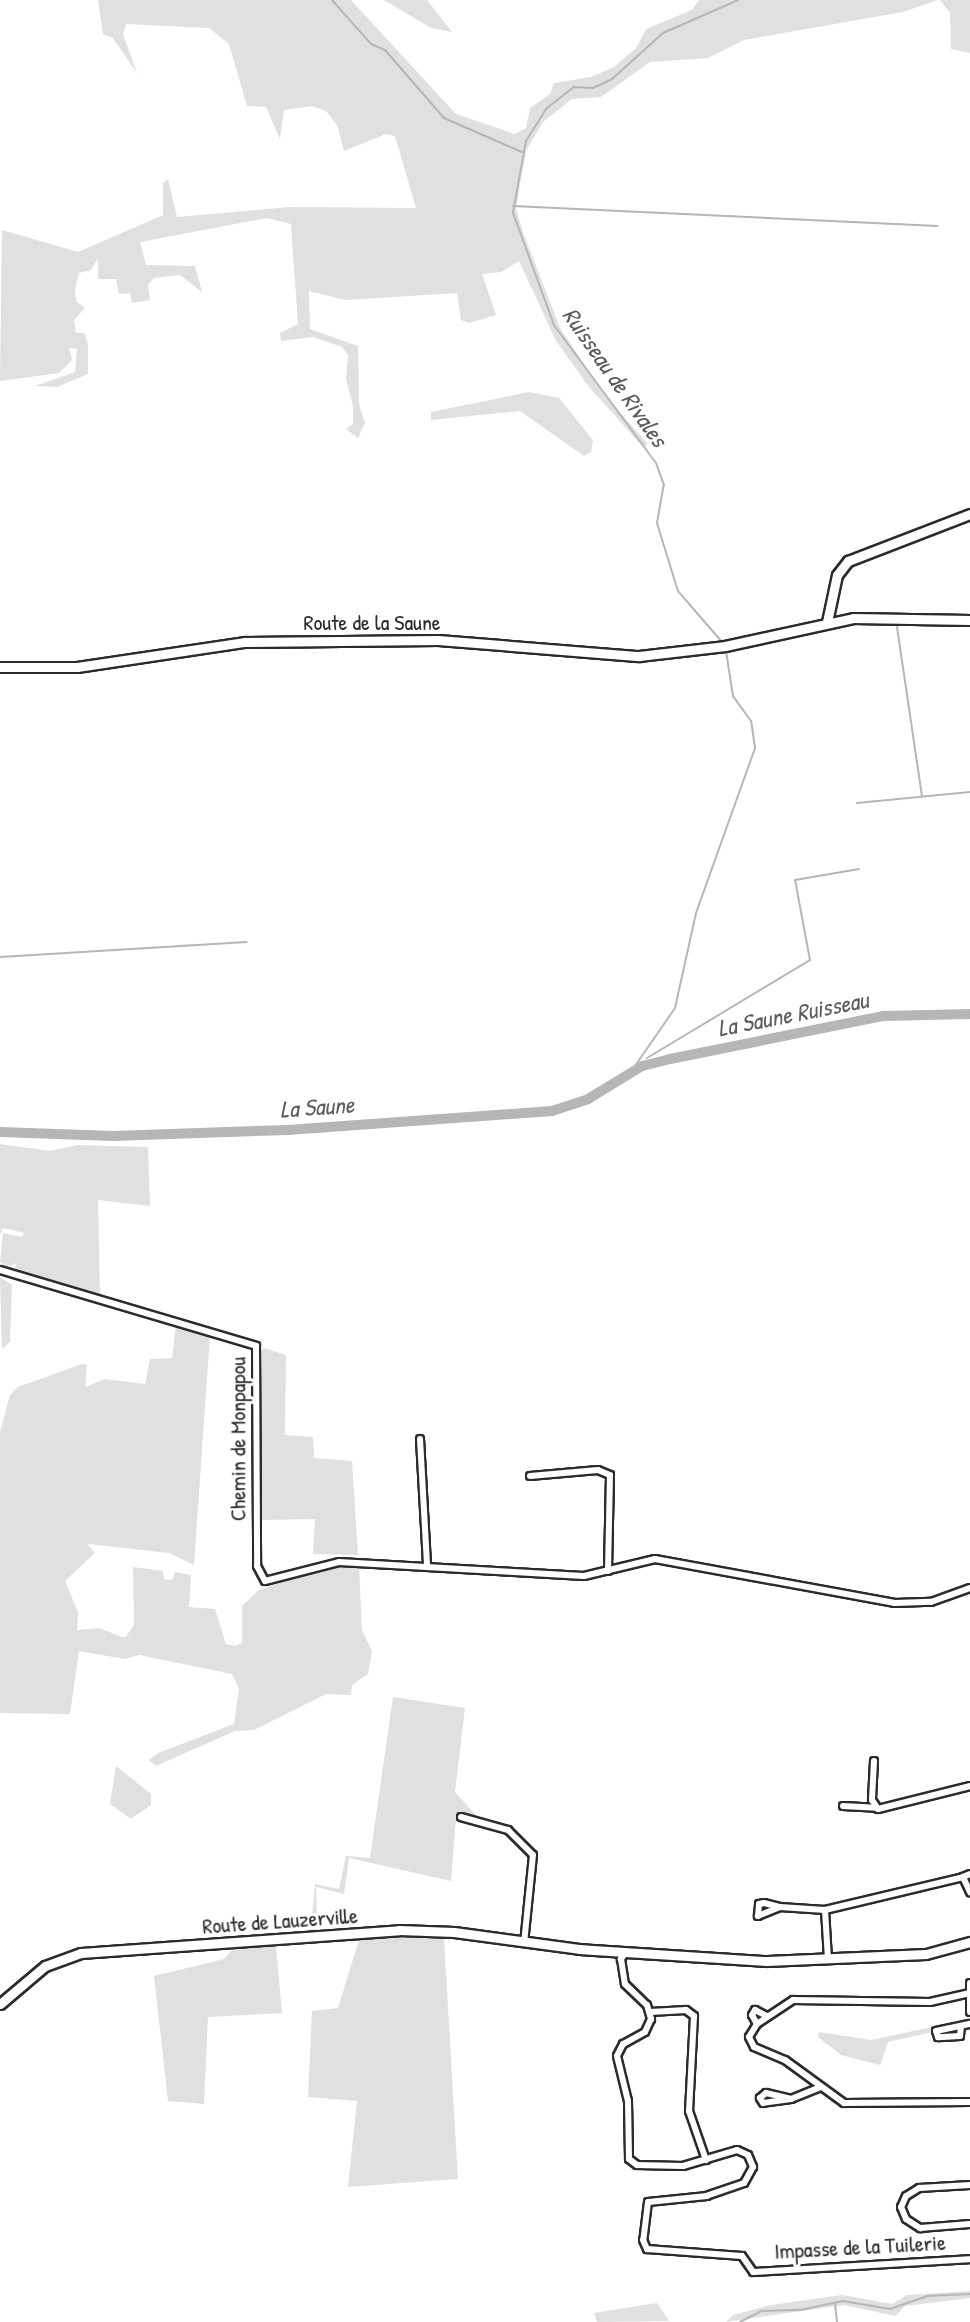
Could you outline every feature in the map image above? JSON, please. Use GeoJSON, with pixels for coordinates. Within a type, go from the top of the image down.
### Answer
{"type":"FeatureCollection","features":[{"type":"Feature","properties":{"kind":"street"},"geometry":{"type":"LineString","coordinates":[[832,623],[831,605],[837,575],[848,561],[970,514]]}},
{"type":"Feature","properties":{"kind":"street","name":"Route de la Saune"},"geometry":{"type":"LineString","coordinates":[[0,667],[77,667],[245,642],[438,640],[629,656],[745,642],[832,623],[970,620]]}},
{"type":"Feature","properties":{"kind":"street","name":"Chemin de Monpapou"},"geometry":{"type":"LineString","coordinates":[[0,1270],[256,1346],[257,1566],[261,1580],[276,1580],[327,1563],[427,1564],[564,1575],[608,1571],[655,1559],[895,1603],[931,1602],[970,1588]]}},
{"type":"Feature","properties":{"kind":"street"},"geometry":{"type":"LineString","coordinates":[[420,1439],[427,1564]]}},
{"type":"Feature","properties":{"kind":"street"},"geometry":{"type":"LineString","coordinates":[[530,1476],[598,1470],[610,1475],[608,1571]]}},
{"type":"Feature","properties":{"kind":"street"},"geometry":{"type":"LineString","coordinates":[[874,1761],[876,1808]]}},
{"type":"Feature","properties":{"kind":"street"},"geometry":{"type":"LineString","coordinates":[[843,1806],[876,1808],[970,1786]]}},
{"type":"Feature","properties":{"kind":"street"},"geometry":{"type":"LineString","coordinates":[[461,1817],[508,1830],[533,1855],[524,1943]]}},
{"type":"Feature","properties":{"kind":"street"},"geometry":{"type":"LineString","coordinates":[[780,1907],[825,1910],[967,1875],[970,1892]]}},
{"type":"Feature","properties":{"kind":"street"},"geometry":{"type":"LineString","coordinates":[[825,1910],[828,1959]]}},
{"type":"Feature","properties":{"kind":"street","name":"Route de Lauzerville"},"geometry":{"type":"LineString","coordinates":[[0,2004],[38,1970],[61,1958],[174,1945],[410,1929],[625,1955],[828,1959],[953,1948],[970,1942]]}},
{"type":"Feature","properties":{"kind":"street"},"geometry":{"type":"LineString","coordinates":[[625,1955],[623,1975],[627,1988],[650,2012],[686,2010],[694,2016],[689,2111],[706,2160],[676,2166],[637,2165],[629,2159],[628,2101],[617,2056],[623,2044],[648,2029],[650,2012]]}},
{"type":"Feature","properties":{"kind":"street"},"geometry":{"type":"LineString","coordinates":[[970,1983],[970,2012]]}},
{"type":"Feature","properties":{"kind":"street"},"geometry":{"type":"LineString","coordinates":[[968,1994],[930,2002],[793,2000],[757,2024],[749,2037],[754,2047],[785,2060],[820,2087],[850,2104],[970,2102]]}},
{"type":"Feature","properties":{"kind":"street"},"geometry":{"type":"LineString","coordinates":[[757,2024],[752,2015],[755,2010],[767,2016]]}},
{"type":"Feature","properties":{"kind":"street"},"geometry":{"type":"LineString","coordinates":[[961,2026],[970,2024]]}},
{"type":"Feature","properties":{"kind":"street"},"geometry":{"type":"LineString","coordinates":[[791,2099],[820,2087]]}},
{"type":"Feature","properties":{"kind":"street","name":"Impasse de la Tuilerie"},"geometry":{"type":"LineString","coordinates":[[706,2160],[741,2151],[751,2160],[753,2172],[744,2183],[707,2196],[648,2202],[645,2246],[654,2252],[746,2257],[753,2272],[970,2259]]}},
{"type":"Feature","properties":{"kind":"street"},"geometry":{"type":"LineString","coordinates":[[970,2185],[919,2188],[906,2196],[901,2207],[906,2219],[920,2228],[970,2224]]}},
{"type":"Feature","properties":{"kind":"shaded area"},"geometry":{"type":"Polygon","coordinates":[[[98,0],[351,0],[456,114],[515,134],[526,128],[530,108],[550,94],[554,83],[591,77],[614,67],[636,48],[646,29],[692,10],[699,0],[938,0],[903,12],[744,40],[708,58],[650,62],[601,97],[572,99],[543,122],[527,149],[521,177],[516,209],[523,232],[560,328],[605,396],[648,444],[644,448],[589,387],[556,341],[519,261],[501,272],[482,274],[496,315],[469,323],[461,320],[457,293],[346,300],[309,291],[310,329],[358,346],[359,404],[365,423],[358,438],[346,429],[353,424],[353,406],[346,379],[348,355],[342,347],[313,337],[281,341],[280,333],[298,324],[291,224],[267,218],[140,242],[146,265],[195,266],[202,292],[180,275],[154,278],[148,285],[150,300],[132,303],[130,293],[119,294],[116,279],[98,279],[98,258],[91,270],[79,273],[75,289],[76,301],[85,308],[74,320],[76,333],[84,333],[88,344],[88,374],[57,387],[35,386],[75,372],[77,349],[69,348],[72,360],[59,373],[0,381],[2,230],[78,252],[163,215],[163,183],[168,179],[177,217],[289,207],[416,208],[395,136],[386,134],[344,151],[337,125],[326,111],[312,106],[284,110],[280,139],[266,107],[247,106],[229,44],[209,28],[126,24],[123,34],[137,73],[113,38],[103,34],[98,0]]]}},
{"type":"Feature","properties":{"kind":"shaded area"},"geometry":{"type":"Polygon","coordinates":[[[384,0],[427,0],[452,32],[431,28],[384,0]]]}},
{"type":"Feature","properties":{"kind":"shaded area"},"geometry":{"type":"Polygon","coordinates":[[[940,0],[970,0],[970,53],[951,49],[950,13],[940,0]]]}},
{"type":"Feature","properties":{"kind":"shaded area"},"geometry":{"type":"Polygon","coordinates":[[[529,392],[559,398],[593,440],[591,452],[584,456],[520,411],[431,420],[431,412],[529,392]]]}},
{"type":"Feature","properties":{"kind":"shaded area"},"geometry":{"type":"Polygon","coordinates":[[[0,1144],[50,1151],[77,1145],[148,1147],[150,1206],[98,1200],[100,1295],[15,1269],[16,1263],[7,1267],[0,1262],[3,1233],[22,1237],[24,1233],[3,1228],[0,1235],[0,1144]]]}},
{"type":"Feature","properties":{"kind":"shaded area"},"geometry":{"type":"Polygon","coordinates":[[[0,1277],[12,1285],[10,1342],[2,1349],[0,1277]]]}},
{"type":"Feature","properties":{"kind":"shaded area"},"geometry":{"type":"Polygon","coordinates":[[[176,1325],[210,1335],[194,1565],[169,1553],[87,1544],[95,1553],[65,1581],[78,1612],[77,1630],[99,1628],[125,1638],[134,1625],[133,1567],[163,1571],[164,1579],[172,1580],[175,1572],[191,1575],[189,1607],[215,1609],[226,1644],[235,1646],[242,1643],[242,1606],[259,1590],[320,1569],[359,1566],[362,1630],[372,1651],[368,1674],[352,1685],[351,1695],[326,1694],[254,1730],[235,1731],[156,1766],[149,1760],[158,1753],[234,1724],[239,1689],[232,1674],[139,1655],[125,1659],[79,1651],[70,1714],[0,1713],[0,1432],[10,1395],[18,1387],[82,1364],[87,1365],[85,1387],[105,1379],[145,1384],[150,1359],[172,1358],[176,1325]]]}},
{"type":"Feature","properties":{"kind":"shaded area"},"geometry":{"type":"Polygon","coordinates":[[[264,1348],[286,1355],[285,1435],[313,1437],[314,1458],[352,1461],[358,1555],[313,1554],[315,1519],[260,1520],[260,1350],[264,1348]]]}},
{"type":"Feature","properties":{"kind":"shaded area"},"geometry":{"type":"Polygon","coordinates":[[[393,1697],[465,1708],[455,1792],[475,1814],[474,1824],[456,1819],[451,1881],[349,1858],[344,1894],[316,1887],[317,1932],[311,1931],[315,1884],[339,1889],[346,1856],[370,1858],[393,1697]]]}},
{"type":"Feature","properties":{"kind":"shaded area"},"geometry":{"type":"Polygon","coordinates":[[[116,1766],[151,1794],[151,1805],[131,1819],[110,1804],[116,1766]]]}},
{"type":"Feature","properties":{"kind":"shaded area"},"geometry":{"type":"Polygon","coordinates":[[[400,1934],[444,1938],[458,2179],[348,2187],[357,2101],[308,2097],[312,2011],[338,2008],[359,1940],[400,1934]]]}},
{"type":"Feature","properties":{"kind":"shaded area"},"geometry":{"type":"Polygon","coordinates":[[[276,1946],[282,2013],[208,2017],[204,2104],[168,2101],[154,1976],[224,1959],[234,1948],[276,1946]]]}},
{"type":"Feature","properties":{"kind":"shaded area"},"geometry":{"type":"Polygon","coordinates":[[[932,2027],[932,2032],[888,2042],[880,2065],[841,2055],[818,2037],[819,2032],[871,2040],[932,2027]]]}},
{"type":"Feature","properties":{"kind":"shaded area"},"geometry":{"type":"Polygon","coordinates":[[[970,2291],[970,2298],[905,2306],[895,2316],[844,2305],[726,2322],[733,2315],[771,2305],[842,2295],[892,2304],[907,2295],[970,2291]]]}},
{"type":"Feature","properties":{"kind":"shaded area"},"geometry":{"type":"Polygon","coordinates":[[[657,2303],[669,2321],[597,2322],[594,2313],[657,2303]]]}},
{"type":"Feature","properties":{"kind":"waterway"},"geometry":{"type":"LineString","coordinates":[[332,0],[371,44],[385,50],[444,118],[522,152]]}},
{"type":"Feature","properties":{"kind":"waterway","name":"Ruisseau de Rivales"},"geometry":{"type":"LineString","coordinates":[[722,642],[678,591],[657,523],[664,485],[656,463],[554,325],[513,213],[526,141],[547,108],[574,87],[593,88],[612,79],[663,33],[738,0]]}},
{"type":"Feature","properties":{"kind":"waterway"},"geometry":{"type":"LineString","coordinates":[[513,206],[938,226]]}},
{"type":"Feature","properties":{"kind":"waterway"},"geometry":{"type":"LineString","coordinates":[[897,627],[922,796]]}},
{"type":"Feature","properties":{"kind":"waterway","name":"Ruisseau de Rivales"},"geometry":{"type":"LineString","coordinates":[[628,1076],[675,1008],[696,913],[755,748],[751,721],[733,696],[726,651]]}},
{"type":"Feature","properties":{"kind":"waterway"},"geometry":{"type":"LineString","coordinates":[[857,803],[970,792]]}},
{"type":"Feature","properties":{"kind":"waterway","name":"La Saune Ruisseau"},"geometry":{"type":"LineString","coordinates":[[647,1058],[810,960],[795,880],[859,869]]}},
{"type":"Feature","properties":{"kind":"waterway"},"geometry":{"type":"LineString","coordinates":[[0,957],[247,942]]}},
{"type":"Feature","properties":{"kind":"waterway","name":"La Saune"},"geometry":{"type":"LineString","coordinates":[[0,1132],[113,1136],[288,1130],[552,1111],[588,1099],[642,1066],[670,1059],[884,1016],[970,1014]]}},
{"type":"Feature","properties":{"kind":"waterway"},"geometry":{"type":"LineString","coordinates":[[740,2322],[762,2311],[800,2310],[843,2301],[890,2309],[927,2296],[970,2294]]}},
{"type":"Feature","properties":{"kind":"waterway"},"geometry":{"type":"LineString","coordinates":[[835,2303],[837,2322]]}}]}
